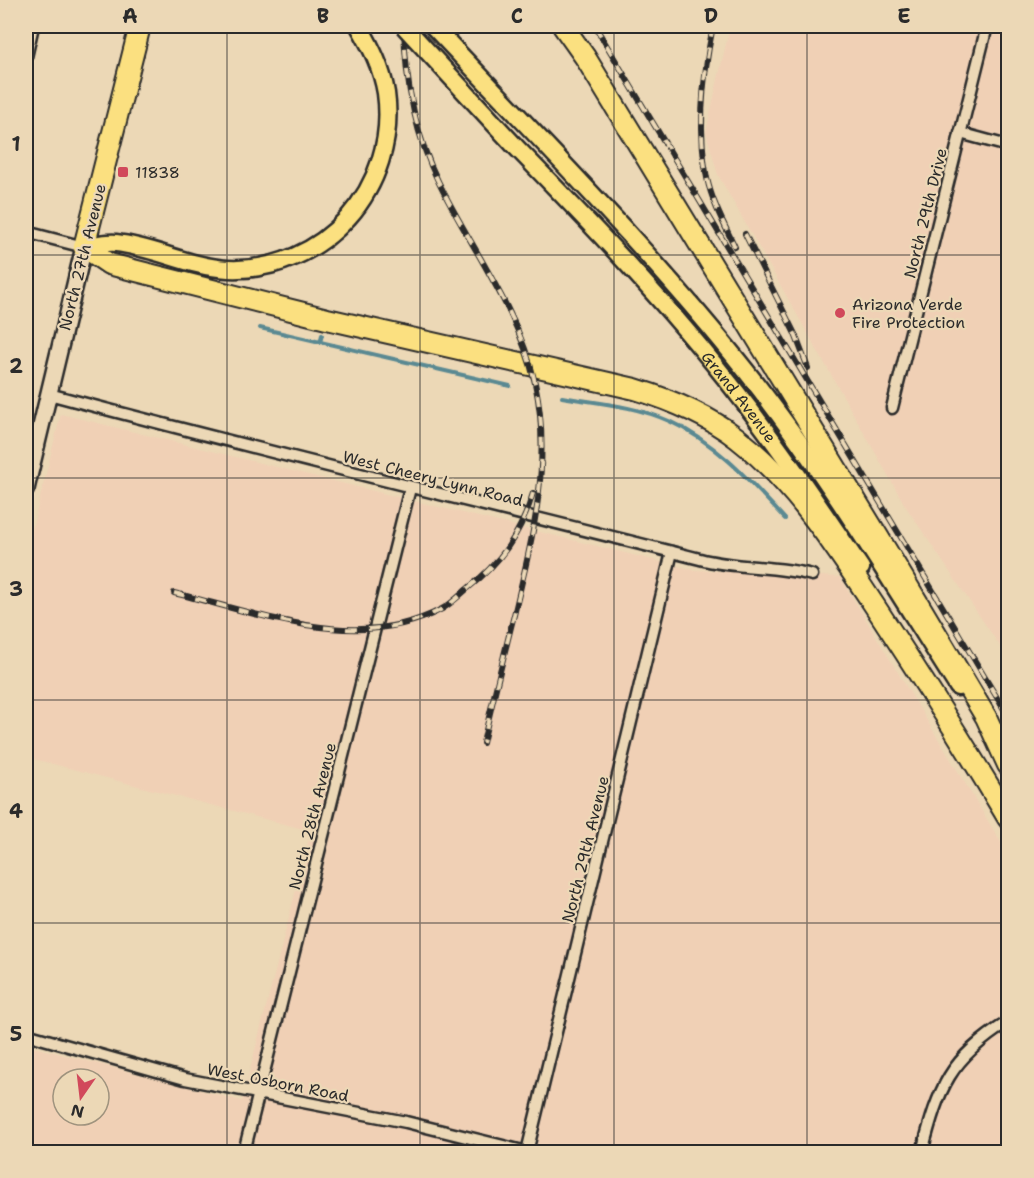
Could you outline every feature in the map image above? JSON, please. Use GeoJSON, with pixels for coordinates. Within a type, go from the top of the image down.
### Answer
{"type":"FeatureCollection","features":[{"type":"Feature","properties":{"kind":"highway","name":"North 27th Avenue"},"geometry":{"type":"LineString","coordinates":[[84,247],[140,26]]}},
{"type":"Feature","properties":{"kind":"highway"},"geometry":{"type":"LineString","coordinates":[[562,26],[585,57],[888,553],[986,717],[1008,766]]}},
{"type":"Feature","properties":{"kind":"highway"},"geometry":{"type":"LineString","coordinates":[[84,247],[109,264],[327,319],[635,389],[667,399],[704,416],[750,448],[806,511],[853,572],[954,725]]}},
{"type":"Feature","properties":{"kind":"highway","name":"Grand Avenue"},"geometry":{"type":"LineString","coordinates":[[954,725],[1008,818]]}},
{"type":"Feature","properties":{"kind":"main road"},"geometry":{"type":"LineString","coordinates":[[84,247],[115,243],[227,269],[270,265],[307,252],[335,233],[357,207],[372,183],[384,145],[387,104],[379,65],[359,26]]}},
{"type":"Feature","properties":{"kind":"main road","name":"Grand Avenue"},"geometry":{"type":"LineString","coordinates":[[404,26],[673,316],[748,406],[862,570],[954,725]]}},
{"type":"Feature","properties":{"kind":"main road","name":"Grand Avenue"},"geometry":{"type":"LineString","coordinates":[[433,26],[706,321],[792,431],[836,495],[1008,766]]}},
{"type":"Feature","properties":{"kind":"main road","name":"North 27th Avenue"},"geometry":{"type":"LineString","coordinates":[[26,489],[84,247]]}},
{"type":"Feature","properties":{"kind":"street"},"geometry":{"type":"LineString","coordinates":[[26,57],[33,26]]}},
{"type":"Feature","properties":{"kind":"street","name":"North 29th Drive"},"geometry":{"type":"LineString","coordinates":[[892,408],[987,26]]}},
{"type":"Feature","properties":{"kind":"street"},"geometry":{"type":"LineString","coordinates":[[960,133],[1008,146]]}},
{"type":"Feature","properties":{"kind":"street"},"geometry":{"type":"LineString","coordinates":[[26,232],[84,247]]}},
{"type":"Feature","properties":{"kind":"street","name":"West Cheery Lynn Road"},"geometry":{"type":"LineString","coordinates":[[49,394],[410,488],[704,561],[792,570],[812,575]]}},
{"type":"Feature","properties":{"kind":"street","name":"North 28th Avenue"},"geometry":{"type":"LineString","coordinates":[[244,1152],[410,488]]}},
{"type":"Feature","properties":{"kind":"street","name":"North 29th Avenue"},"geometry":{"type":"LineString","coordinates":[[527,1152],[672,552]]}},
{"type":"Feature","properties":{"kind":"street"},"geometry":{"type":"LineString","coordinates":[[922,1152],[939,1095],[955,1065],[967,1052],[1008,1022]]}},
{"type":"Feature","properties":{"kind":"street","name":"West Osborn Road"},"geometry":{"type":"LineString","coordinates":[[26,1034],[186,1079],[406,1122],[527,1152]]}},
{"type":"Feature","properties":{"kind":"shaded area"},"geometry":{"type":"Polygon","coordinates":[[[730,26],[1008,26],[1008,658],[906,507],[718,175],[706,132],[730,26]]]}},
{"type":"Feature","properties":{"kind":"shaded area"},"geometry":{"type":"Polygon","coordinates":[[[61,414],[694,570],[840,577],[1008,854],[1008,1152],[26,1152],[26,1045],[111,1067],[51,1067],[51,1127],[111,1127],[111,1067],[242,1101],[311,831],[26,757],[26,554],[61,414]]]}},
{"type":"Feature","properties":{"kind":"waterway"},"geometry":{"type":"LineString","coordinates":[[260,328],[510,386]]}},
{"type":"Feature","properties":{"kind":"waterway"},"geometry":{"type":"LineString","coordinates":[[320,342],[322,335]]}},
{"type":"Feature","properties":{"kind":"waterway"},"geometry":{"type":"LineString","coordinates":[[562,397],[643,412],[686,430],[732,464],[785,519]]}},
{"type":"Feature","properties":{"kind":"railway"},"geometry":{"type":"LineString","coordinates":[[404,26],[409,86],[424,146],[439,183],[493,280],[518,331],[528,356],[540,412],[541,469],[534,527],[483,743]]}},
{"type":"Feature","properties":{"kind":"railway"},"geometry":{"type":"LineString","coordinates":[[595,26],[1008,716]]}},
{"type":"Feature","properties":{"kind":"railway"},"geometry":{"type":"LineString","coordinates":[[713,26],[702,102],[702,140],[712,196],[735,247]]}},
{"type":"Feature","properties":{"kind":"railway"},"geometry":{"type":"LineString","coordinates":[[745,234],[795,334],[808,368]]}},
{"type":"Feature","properties":{"kind":"railway"},"geometry":{"type":"LineString","coordinates":[[174,593],[274,619],[308,625],[343,629],[377,628],[410,622],[442,609],[490,569],[516,535],[533,493]]}},
{"type":"Feature","properties":{"kind":"place","name":"11838"},"geometry":{"type":"Point","coordinates":[123,172]}},
{"type":"Feature","properties":{"kind":"place","name":"Arizona Verde Fire Protection"},"geometry":{"type":"Point","coordinates":[840,313]}}]}
